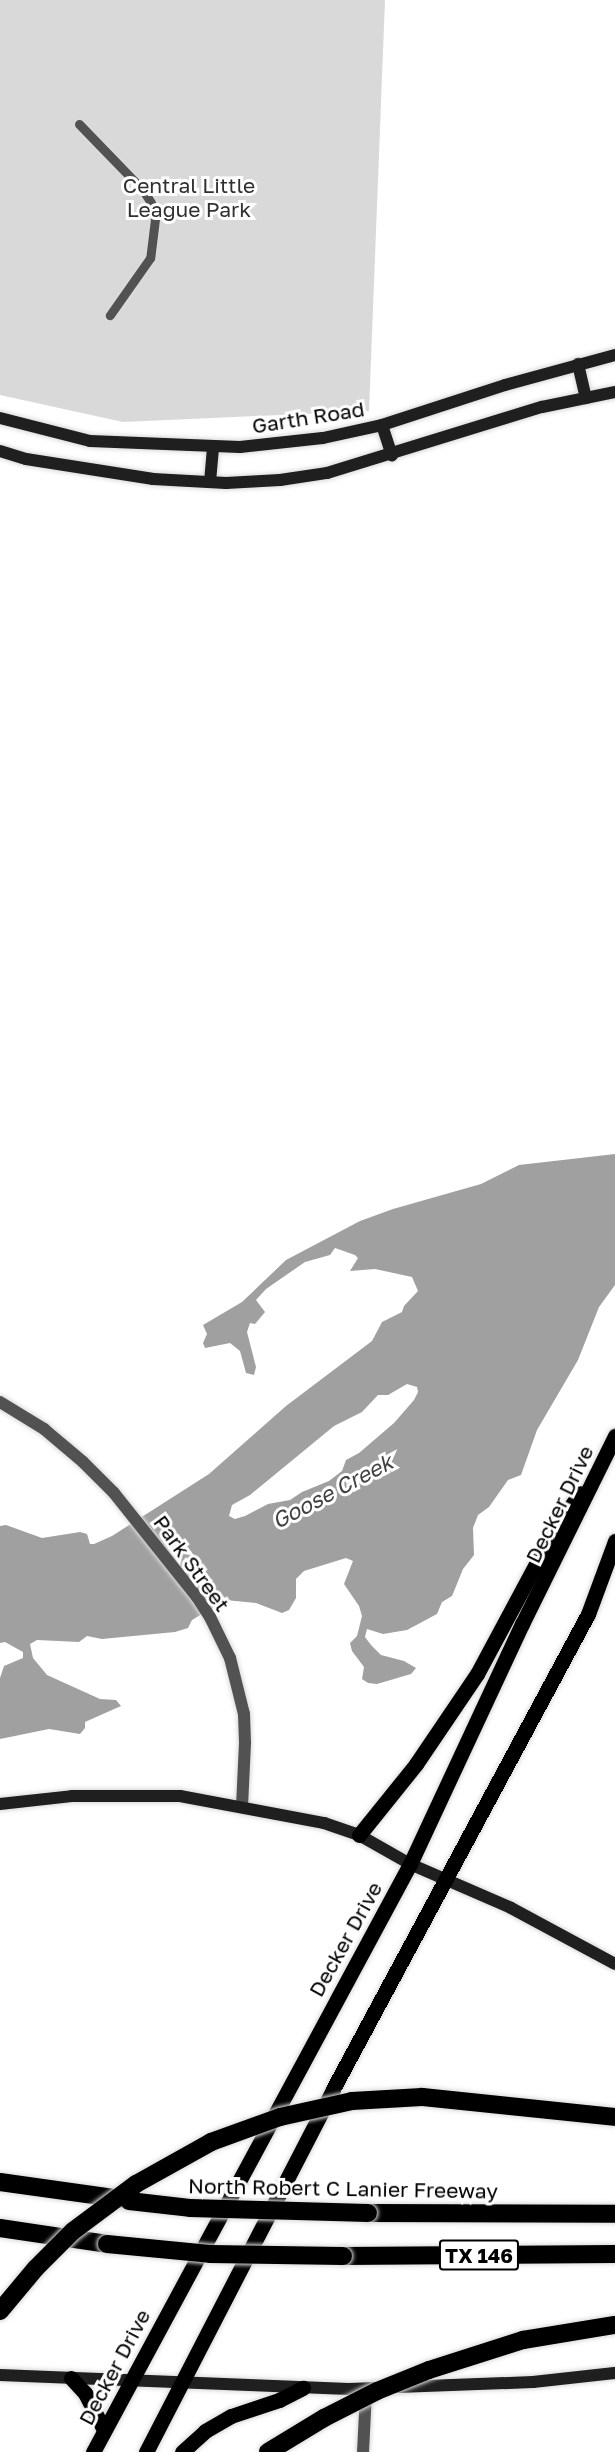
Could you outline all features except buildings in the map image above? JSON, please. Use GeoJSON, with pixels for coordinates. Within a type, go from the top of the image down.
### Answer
{"type":"FeatureCollection","features":[{"type":"Feature","properties":{"kind":"highway"},"geometry":{"type":"LineString","coordinates":[[0,2311],[36,2268],[73,2231],[136,2184],[184,2155],[262,2122],[352,2101],[401,2098],[455,2099],[615,2117]]}},
{"type":"Feature","properties":{"kind":"highway"},"geometry":{"type":"LineString","coordinates":[[0,2174],[43,2189]]}},
{"type":"Feature","properties":{"kind":"highway","name":"North Robert C Lanier Freeway"},"geometry":{"type":"LineString","coordinates":[[0,2182],[211,2209],[368,2213],[615,2214]]}},
{"type":"Feature","properties":{"kind":"highway","name":"TX 146"},"geometry":{"type":"LineString","coordinates":[[0,2228],[107,2244],[210,2254],[343,2256],[615,2254]]}},
{"type":"Feature","properties":{"kind":"highway"},"geometry":{"type":"LineString","coordinates":[[268,2452],[324,2418],[377,2391],[429,2370],[523,2340],[615,2325]]}},
{"type":"Feature","properties":{"kind":"main road","name":"Garth Road"},"geometry":{"type":"LineString","coordinates":[[0,418],[90,441],[240,447],[323,438],[382,425],[578,364],[615,356]]}},
{"type":"Feature","properties":{"kind":"main road"},"geometry":{"type":"LineString","coordinates":[[578,364],[586,398]]}},
{"type":"Feature","properties":{"kind":"main road"},"geometry":{"type":"LineString","coordinates":[[0,451],[26,459],[153,479],[210,482],[280,480],[327,473],[542,408],[615,392]]}},
{"type":"Feature","properties":{"kind":"main road"},"geometry":{"type":"LineString","coordinates":[[382,425],[392,455]]}},
{"type":"Feature","properties":{"kind":"main road"},"geometry":{"type":"LineString","coordinates":[[210,482],[213,446]]}},
{"type":"Feature","properties":{"kind":"main road"},"geometry":{"type":"LineString","coordinates":[[359,1835],[416,1764],[477,1674],[553,1532],[613,1442]]}},
{"type":"Feature","properties":{"kind":"main road","name":"Decker Drive"},"geometry":{"type":"LineString","coordinates":[[93,2452],[410,1864],[522,1624],[613,1442]]}},
{"type":"Feature","properties":{"kind":"main road"},"geometry":{"type":"LineString","coordinates":[[146,2452],[333,2089],[588,1614],[615,1542]]}},
{"type":"Feature","properties":{"kind":"main road"},"geometry":{"type":"LineString","coordinates":[[0,1804],[72,1796],[123,1794],[180,1796],[324,1823],[359,1835],[410,1864],[511,1908],[615,1964]]}},
{"type":"Feature","properties":{"kind":"main road"},"geometry":{"type":"LineString","coordinates":[[0,2375],[181,2384],[366,2388],[533,2382],[615,2373]]}},
{"type":"Feature","properties":{"kind":"main road"},"geometry":{"type":"LineString","coordinates":[[71,2378],[85,2393],[104,2430]]}},
{"type":"Feature","properties":{"kind":"main road"},"geometry":{"type":"LineString","coordinates":[[182,2452],[205,2431],[231,2416],[279,2400],[303,2388]]}},
{"type":"Feature","properties":{"kind":"street"},"geometry":{"type":"LineString","coordinates":[[79,124],[142,190],[151,203],[155,219],[150,258],[110,315]]}},
{"type":"Feature","properties":{"kind":"street","name":"Park Street"},"geometry":{"type":"LineString","coordinates":[[0,1402],[45,1429],[83,1462],[114,1493],[197,1597],[219,1635],[238,1682],[246,1743],[242,1806]]}},
{"type":"Feature","properties":{"kind":"street"},"geometry":{"type":"LineString","coordinates":[[363,2452],[366,2388]]}},
{"type":"Feature","properties":{"kind":"green space","name":"Central Little League Park"},"geometry":{"type":"Polygon","coordinates":[[[0,0],[385,0],[369,411],[123,422],[0,395],[0,0]]]}},
{"type":"Feature","properties":{"kind":"water","name":"Goose Creek"},"geometry":{"type":"Polygon","coordinates":[[[615,1154],[615,1285],[599,1307],[578,1360],[537,1430],[521,1475],[508,1480],[489,1507],[478,1515],[473,1528],[474,1555],[463,1569],[452,1596],[442,1602],[437,1614],[407,1630],[383,1634],[367,1629],[365,1637],[371,1645],[381,1655],[404,1661],[416,1668],[411,1674],[377,1684],[368,1683],[362,1679],[364,1667],[352,1651],[350,1643],[357,1636],[362,1616],[359,1606],[344,1584],[353,1561],[346,1558],[304,1571],[296,1579],[296,1598],[289,1610],[282,1613],[256,1603],[225,1600],[192,1620],[188,1628],[175,1632],[102,1639],[87,1636],[79,1642],[37,1640],[30,1644],[33,1658],[47,1675],[100,1699],[116,1700],[121,1706],[85,1722],[85,1728],[80,1734],[49,1729],[0,1739],[0,1678],[4,1666],[23,1658],[23,1652],[5,1642],[0,1643],[0,1526],[6,1525],[42,1538],[80,1532],[87,1534],[90,1544],[94,1544],[112,1536],[209,1474],[286,1406],[372,1341],[382,1322],[402,1312],[404,1306],[418,1291],[412,1277],[375,1269],[350,1271],[358,1258],[335,1248],[330,1255],[305,1262],[266,1289],[256,1300],[265,1312],[255,1324],[250,1323],[247,1332],[256,1367],[254,1375],[246,1373],[240,1351],[230,1343],[205,1348],[203,1343],[207,1334],[203,1325],[242,1302],[286,1260],[360,1221],[393,1209],[481,1184],[519,1165],[615,1154]],[[407,1384],[388,1395],[378,1395],[362,1412],[334,1426],[250,1495],[232,1505],[229,1516],[235,1519],[245,1516],[268,1504],[290,1500],[302,1492],[329,1481],[342,1471],[346,1460],[359,1453],[394,1423],[414,1400],[418,1392],[417,1387],[407,1384]]]}}]}
